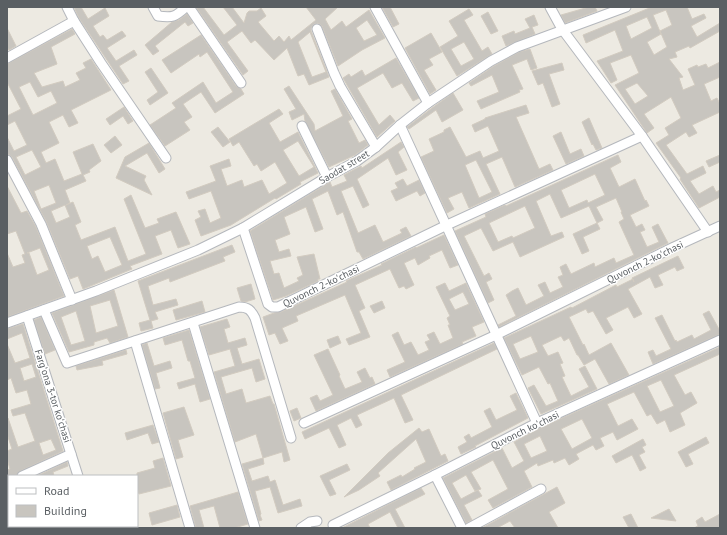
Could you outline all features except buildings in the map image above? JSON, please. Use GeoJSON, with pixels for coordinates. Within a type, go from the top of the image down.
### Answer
{"type":"FeatureCollection","features":[{"type":"Feature","properties":{"kind":"street"},"geometry":{"type":"LineString","coordinates":[[67,7],[74,21],[166,158]]}},
{"type":"Feature","properties":{"kind":"street"},"geometry":{"type":"LineString","coordinates":[[152,7],[158,16],[170,18],[177,15],[187,7],[241,83]]}},
{"type":"Feature","properties":{"kind":"street"},"geometry":{"type":"LineString","coordinates":[[375,7],[428,103]]}},
{"type":"Feature","properties":{"kind":"street"},"geometry":{"type":"LineString","coordinates":[[550,7],[562,29],[642,136],[708,232]]}},
{"type":"Feature","properties":{"kind":"street","name":"Saodat street"},"geometry":{"type":"LineString","coordinates":[[7,323],[72,300],[198,250],[244,228],[356,161],[376,147],[400,125],[428,103],[491,61],[517,46],[626,7]]}},
{"type":"Feature","properties":{"kind":"street"},"geometry":{"type":"LineString","coordinates":[[7,58],[74,21]]}},
{"type":"Feature","properties":{"kind":"street"},"geometry":{"type":"LineString","coordinates":[[317,29],[340,86],[376,147]]}},
{"type":"Feature","properties":{"kind":"street"},"geometry":{"type":"LineString","coordinates":[[400,125],[537,423]]}},
{"type":"Feature","properties":{"kind":"street"},"geometry":{"type":"LineString","coordinates":[[302,126],[327,177]]}},
{"type":"Feature","properties":{"kind":"street","name":"Quvonch 2-koʻchasi"},"geometry":{"type":"LineString","coordinates":[[244,228],[268,304],[275,307],[447,225],[642,136]]}},
{"type":"Feature","properties":{"kind":"street"},"geometry":{"type":"LineString","coordinates":[[7,160],[41,224],[72,300]]}},
{"type":"Feature","properties":{"kind":"street","name":"Quvonch 2-koʻchasi"},"geometry":{"type":"LineString","coordinates":[[304,423],[496,335],[720,226]]}},
{"type":"Feature","properties":{"kind":"street"},"geometry":{"type":"LineString","coordinates":[[44,310],[67,363],[239,308],[246,308],[252,312],[255,318],[290,438]]}},
{"type":"Feature","properties":{"kind":"street","name":"Fargʻona 3-tor koʻchasi"},"geometry":{"type":"LineString","coordinates":[[27,316],[78,475]]}},
{"type":"Feature","properties":{"kind":"street"},"geometry":{"type":"LineString","coordinates":[[193,323],[255,528]]}},
{"type":"Feature","properties":{"kind":"street","name":"Quvonch koʻchasi"},"geometry":{"type":"LineString","coordinates":[[333,525],[537,423],[720,340]]}},
{"type":"Feature","properties":{"kind":"street"},"geometry":{"type":"LineString","coordinates":[[134,342],[190,528]]}},
{"type":"Feature","properties":{"kind":"street"},"geometry":{"type":"LineString","coordinates":[[24,475],[71,454]]}},
{"type":"Feature","properties":{"kind":"street"},"geometry":{"type":"LineString","coordinates":[[435,475],[462,528]]}},
{"type":"Feature","properties":{"kind":"street"},"geometry":{"type":"LineString","coordinates":[[469,528],[541,489]]}},
{"type":"Feature","properties":{"kind":"street"},"geometry":{"type":"LineString","coordinates":[[301,528],[316,520]]}}]}
